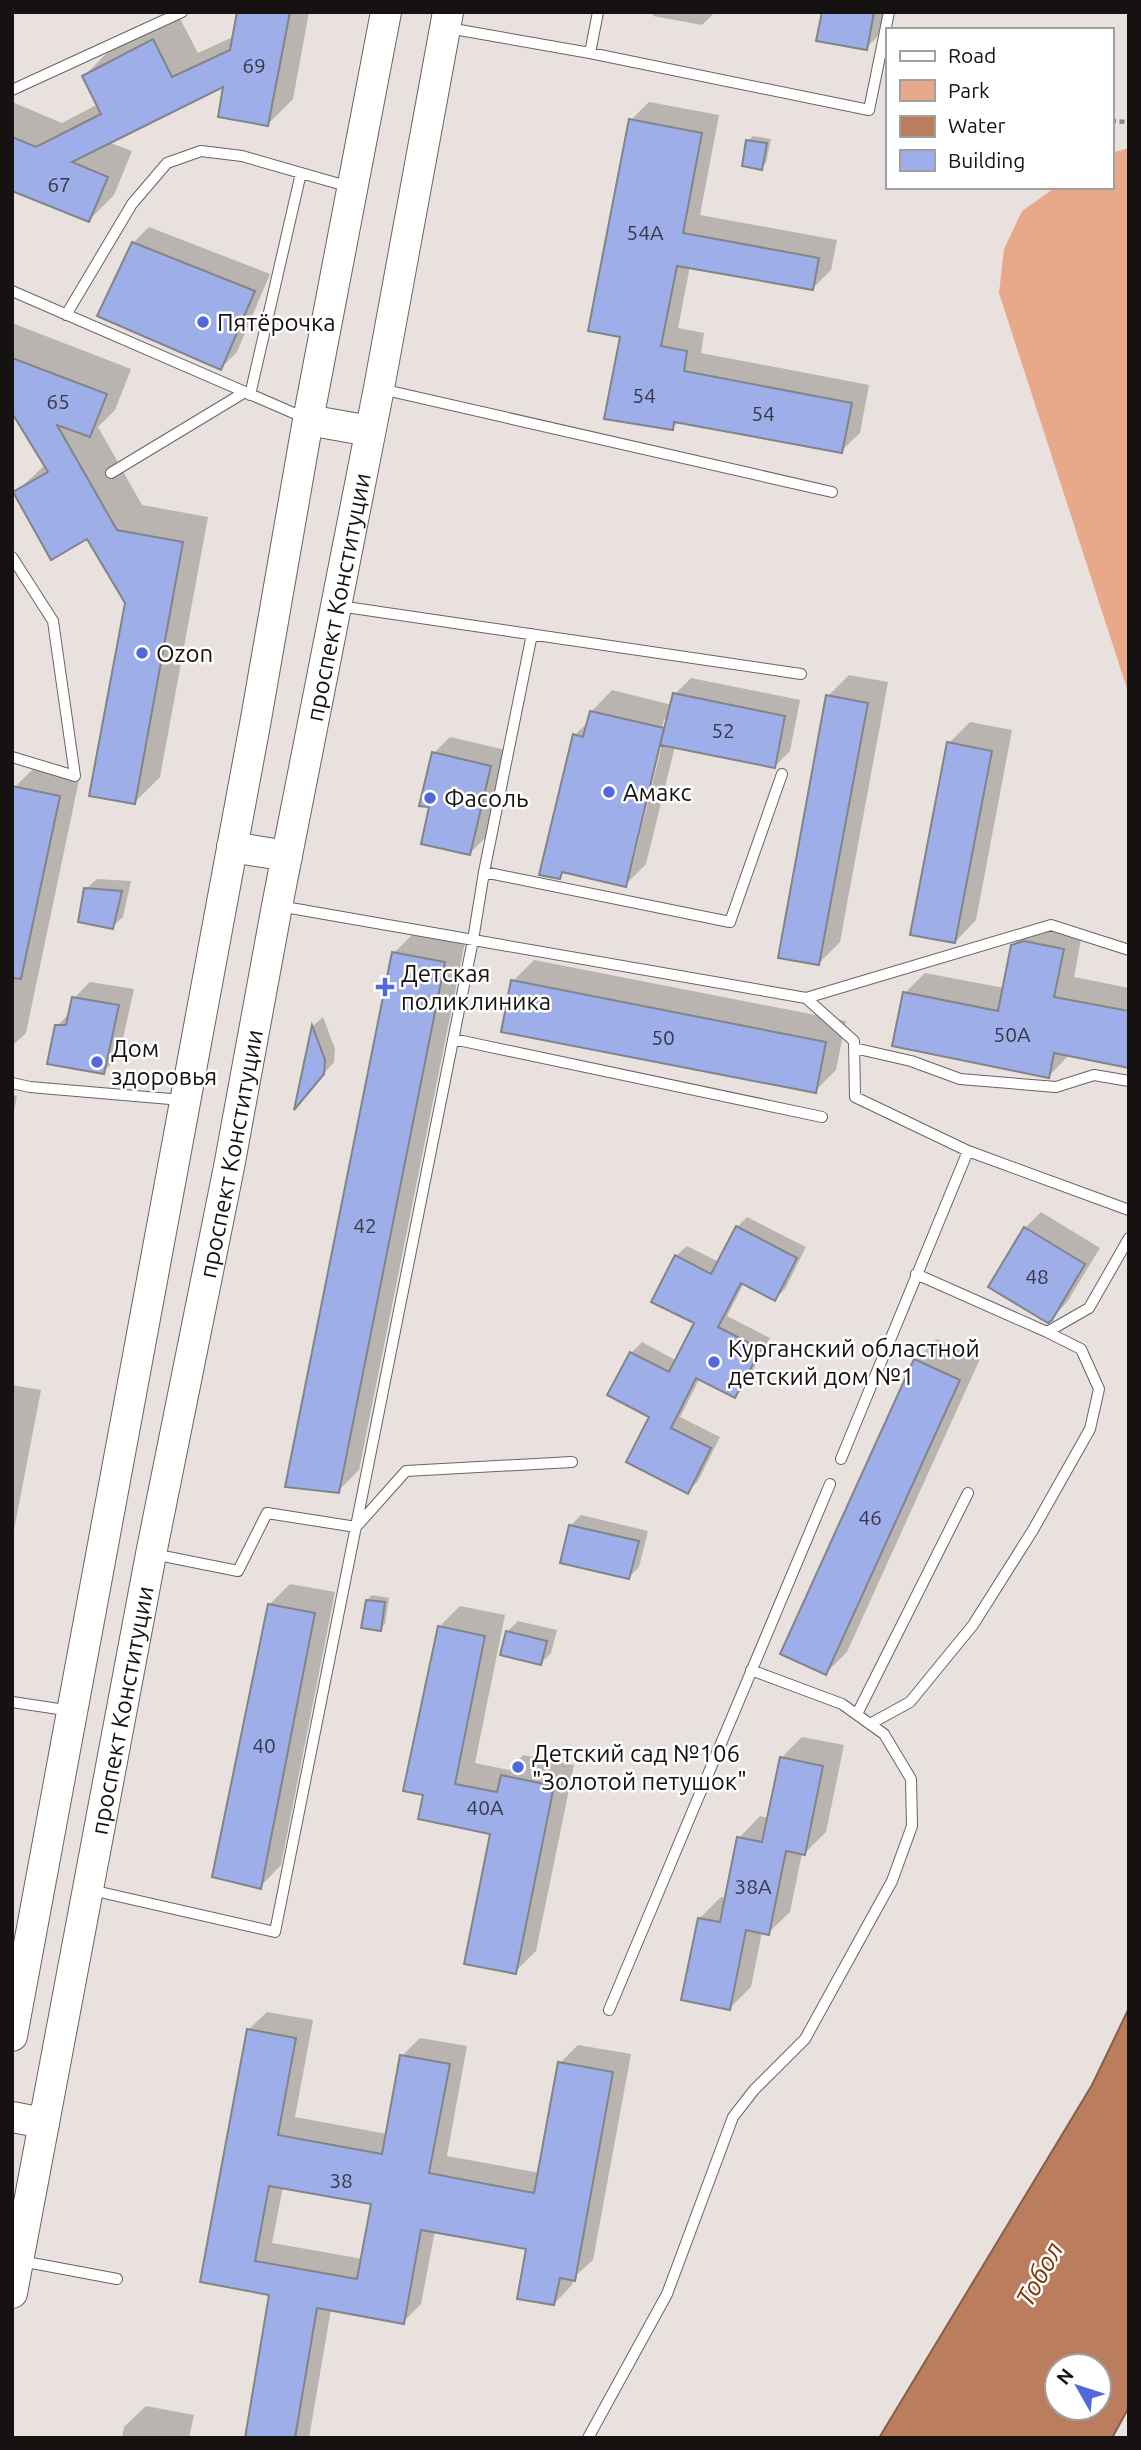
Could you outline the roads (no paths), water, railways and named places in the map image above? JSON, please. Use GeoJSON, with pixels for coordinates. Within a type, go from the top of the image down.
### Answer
{"type":"FeatureCollection","features":[{"type":"Feature","properties":{"kind":"main road","name":"проспект Конституции"},"geometry":{"type":"LineString","coordinates":[[12,2036],[232,847],[308,420],[386,12]]}},
{"type":"Feature","properties":{"kind":"main road","name":"проспект Конституции"},"geometry":{"type":"LineString","coordinates":[[12,2293],[151,1554],[229,1167],[447,20]]}},
{"type":"Feature","properties":{"kind":"main road"},"geometry":{"type":"LineString","coordinates":[[308,420],[370,432]]}},
{"type":"Feature","properties":{"kind":"main road"},"geometry":{"type":"LineString","coordinates":[[232,847],[287,856]]}},
{"type":"Feature","properties":{"kind":"main road"},"geometry":{"type":"LineString","coordinates":[[103,1545],[151,1554]]}},
{"type":"Feature","properties":{"kind":"main road"},"geometry":{"type":"LineString","coordinates":[[12,2117],[44,2123]]}},
{"type":"Feature","properties":{"kind":"lane"},"geometry":{"type":"LineString","coordinates":[[12,90],[182,12]]}},
{"type":"Feature","properties":{"kind":"lane"},"geometry":{"type":"LineString","coordinates":[[590,53],[598,12]]}},
{"type":"Feature","properties":{"kind":"lane"},"geometry":{"type":"LineString","coordinates":[[447,20],[590,53],[869,110],[889,12]]}},
{"type":"Feature","properties":{"kind":"lane"},"geometry":{"type":"LineString","coordinates":[[66,314],[132,204],[167,163],[201,151],[242,156],[352,188]]}},
{"type":"Feature","properties":{"kind":"lane"},"geometry":{"type":"LineString","coordinates":[[111,473],[247,393],[301,173]]}},
{"type":"Feature","properties":{"kind":"lane"},"geometry":{"type":"LineString","coordinates":[[12,291],[308,420]]}},
{"type":"Feature","properties":{"kind":"lane"},"geometry":{"type":"LineString","coordinates":[[379,388],[832,492]]}},
{"type":"Feature","properties":{"kind":"lane"},"geometry":{"type":"LineString","coordinates":[[12,556],[53,621],[75,776],[12,757]]}},
{"type":"Feature","properties":{"kind":"lane"},"geometry":{"type":"LineString","coordinates":[[336,605],[801,674]]}},
{"type":"Feature","properties":{"kind":"lane"},"geometry":{"type":"LineString","coordinates":[[89,1889],[275,1931],[532,634]]}},
{"type":"Feature","properties":{"kind":"lane"},"geometry":{"type":"LineString","coordinates":[[484,872],[730,922],[782,774]]}},
{"type":"Feature","properties":{"kind":"lane"},"geometry":{"type":"LineString","coordinates":[[277,906],[806,998],[1051,925],[1129,950]]}},
{"type":"Feature","properties":{"kind":"lane"},"geometry":{"type":"LineString","coordinates":[[806,998],[854,1041],[855,1097],[968,1151],[1129,1210]]}},
{"type":"Feature","properties":{"kind":"lane"},"geometry":{"type":"LineString","coordinates":[[453,1039],[822,1117]]}},
{"type":"Feature","properties":{"kind":"lane"},"geometry":{"type":"LineString","coordinates":[[854,1048],[911,1061],[960,1079],[1056,1087],[1094,1075],[1129,1081]]}},
{"type":"Feature","properties":{"kind":"lane"},"geometry":{"type":"LineString","coordinates":[[12,1083],[30,1087],[185,1100]]}},
{"type":"Feature","properties":{"kind":"lane"},"geometry":{"type":"LineString","coordinates":[[841,1459],[968,1151]]}},
{"type":"Feature","properties":{"kind":"lane"},"geometry":{"type":"LineString","coordinates":[[1046,1332],[1089,1308],[1129,1238]]}},
{"type":"Feature","properties":{"kind":"lane"},"geometry":{"type":"LineString","coordinates":[[870,1724],[910,1702],[973,1625],[1033,1530],[1090,1429],[1100,1389],[1081,1349],[916,1274]]}},
{"type":"Feature","properties":{"kind":"lane"},"geometry":{"type":"LineString","coordinates":[[356,1527],[407,1471],[572,1462]]}},
{"type":"Feature","properties":{"kind":"lane"},"geometry":{"type":"LineString","coordinates":[[609,2010],[830,1484]]}},
{"type":"Feature","properties":{"kind":"lane"},"geometry":{"type":"LineString","coordinates":[[857,1714],[968,1493]]}},
{"type":"Feature","properties":{"kind":"lane"},"geometry":{"type":"LineString","coordinates":[[151,1554],[238,1571],[267,1513],[356,1527]]}},
{"type":"Feature","properties":{"kind":"lane"},"geometry":{"type":"LineString","coordinates":[[588,2438],[667,2294],[733,2117],[754,2090],[805,2039],[892,1881],[912,1826],[911,1779],[884,1734],[842,1703],[751,1670]]}},
{"type":"Feature","properties":{"kind":"lane"},"geometry":{"type":"LineString","coordinates":[[12,1702],[72,1712]]}},
{"type":"Feature","properties":{"kind":"lane"},"geometry":{"type":"LineString","coordinates":[[18,2260],[117,2279]]}},
{"type":"Feature","properties":{"kind":"water","name":"Тобол"},"geometry":{"type":"Polygon","coordinates":[[[1129,2008],[1129,2407],[1112,2438],[879,2438],[1092,2085],[1129,2008]]]}},
{"type":"Feature","properties":{"kind":"place","name":"Пятёрочка"},"geometry":{"type":"Point","coordinates":[203,322]}},
{"type":"Feature","properties":{"kind":"place","name":"Ozon"},"geometry":{"type":"Point","coordinates":[142,653]}},
{"type":"Feature","properties":{"kind":"place","name":"Амакс"},"geometry":{"type":"Point","coordinates":[609,792]}},
{"type":"Feature","properties":{"kind":"place","name":"Фасоль"},"geometry":{"type":"Point","coordinates":[430,798]}},
{"type":"Feature","properties":{"kind":"place","name":"Детская поликлиника"},"geometry":{"type":"Point","coordinates":[385,987]}},
{"type":"Feature","properties":{"kind":"place","name":"Дом здоровья"},"geometry":{"type":"Point","coordinates":[97,1062]}},
{"type":"Feature","properties":{"kind":"place","name":"Курганский областной детский дом №1"},"geometry":{"type":"Point","coordinates":[714,1362]}},
{"type":"Feature","properties":{"kind":"place","name":"Детский сад №106 \"Золотой петушок\""},"geometry":{"type":"Point","coordinates":[518,1767]}}]}
